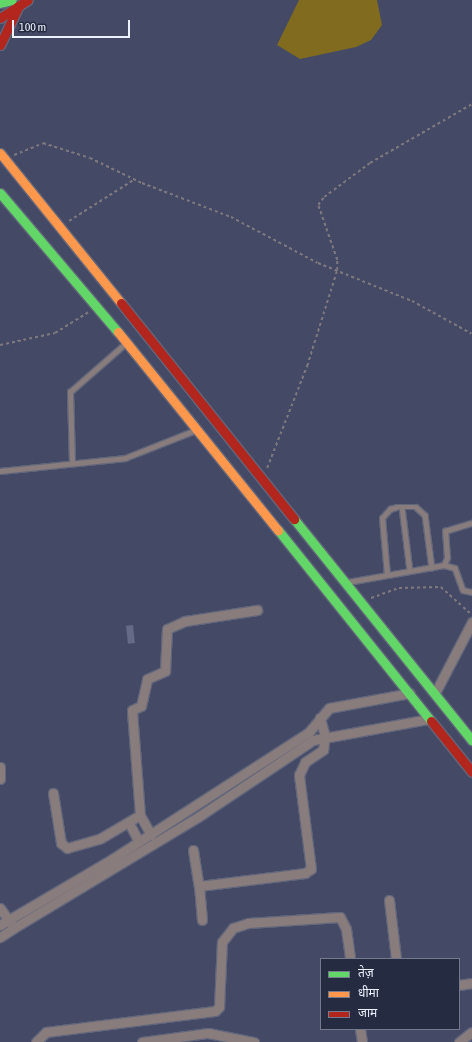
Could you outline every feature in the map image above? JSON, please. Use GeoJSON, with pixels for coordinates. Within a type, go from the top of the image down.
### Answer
{"type":"FeatureCollection","features":[{"type":"Feature","properties":{"kind":"street"},"geometry":{"type":"LineString","coordinates":[[0,2],[28,0]]}},
{"type":"Feature","properties":{"kind":"street"},"geometry":{"type":"LineString","coordinates":[[0,8],[15,2]]}},
{"type":"Feature","properties":{"kind":"street"},"geometry":{"type":"LineString","coordinates":[[0,18],[15,2]]}},
{"type":"Feature","properties":{"kind":"street"},"geometry":{"type":"LineString","coordinates":[[0,45],[15,2]]}},
{"type":"Feature","properties":{"kind":"street"},"geometry":{"type":"LineString","coordinates":[[2,156],[348,582],[434,694],[472,740]]}},
{"type":"Feature","properties":{"kind":"street"},"geometry":{"type":"LineString","coordinates":[[0,193],[128,342],[472,772]]}},
{"type":"Feature","properties":{"kind":"street"},"geometry":{"type":"LineString","coordinates":[[318,580],[334,565]]}},
{"type":"Feature","properties":{"kind":"street"},"geometry":{"type":"LineString","coordinates":[[150,835],[140,815],[132,710],[141,706],[147,679],[165,671],[167,629],[185,621],[256,610]]}},
{"type":"Feature","properties":{"kind":"street"},"geometry":{"type":"LineString","coordinates":[[434,694],[472,622]]}},
{"type":"Feature","properties":{"kind":"street"},"geometry":{"type":"LineString","coordinates":[[0,925],[129,854],[139,842],[309,732],[320,718],[334,706],[410,693]]}},
{"type":"Feature","properties":{"kind":"street"},"geometry":{"type":"LineString","coordinates":[[199,886],[305,873],[311,869],[299,775],[306,762],[323,750],[325,736],[320,718]]}},
{"type":"Feature","properties":{"kind":"street"},"geometry":{"type":"LineString","coordinates":[[1,934],[14,928],[129,854],[325,736],[429,719]]}},
{"type":"Feature","properties":{"kind":"street"},"geometry":{"type":"LineString","coordinates":[[0,766],[0,779]]}},
{"type":"Feature","properties":{"kind":"street"},"geometry":{"type":"LineString","coordinates":[[54,793],[64,847],[101,838],[129,823],[140,815]]}},
{"type":"Feature","properties":{"kind":"street"},"geometry":{"type":"LineString","coordinates":[[129,823],[139,842]]}},
{"type":"Feature","properties":{"kind":"street"},"geometry":{"type":"LineString","coordinates":[[193,850],[199,886],[202,920]]}},
{"type":"Feature","properties":{"kind":"street"},"geometry":{"type":"LineString","coordinates":[[389,900],[396,958]]}},
{"type":"Feature","properties":{"kind":"street"},"geometry":{"type":"LineString","coordinates":[[0,908],[14,928]]}},
{"type":"Feature","properties":{"kind":"street"},"geometry":{"type":"LineString","coordinates":[[36,1042],[46,1032],[215,1011],[219,1007],[222,942],[233,928],[248,924],[340,917],[346,929],[350,958]]}},
{"type":"Feature","properties":{"kind":"street"},"geometry":{"type":"LineString","coordinates":[[460,985],[472,983]]}},
{"type":"Feature","properties":{"kind":"street"},"geometry":{"type":"LineString","coordinates":[[360,1030],[362,1042]]}},
{"type":"Feature","properties":{"kind":"street"},"geometry":{"type":"LineString","coordinates":[[458,1042],[472,1032]]}},
{"type":"Feature","properties":{"kind":"street"},"geometry":{"type":"LineString","coordinates":[[142,1042],[208,1033],[254,1042]]}},
{"type":"Feature","properties":{"kind":"lane"},"geometry":{"type":"LineString","coordinates":[[72,463],[70,392],[128,342]]}},
{"type":"Feature","properties":{"kind":"lane"},"geometry":{"type":"LineString","coordinates":[[0,471],[125,458],[197,429]]}},
{"type":"Feature","properties":{"kind":"lane"},"geometry":{"type":"LineString","coordinates":[[387,575],[382,518],[390,509],[402,507],[416,507],[425,514],[432,568]]}},
{"type":"Feature","properties":{"kind":"lane"},"geometry":{"type":"LineString","coordinates":[[402,507],[410,571]]}},
{"type":"Feature","properties":{"kind":"lane"},"geometry":{"type":"LineString","coordinates":[[444,565],[447,558],[445,531],[472,523]]}},
{"type":"Feature","properties":{"kind":"lane"},"geometry":{"type":"LineString","coordinates":[[348,582],[444,565],[455,568],[463,590],[472,592]]}},
{"type":"Feature","properties":{"kind":"path"},"geometry":{"type":"LineString","coordinates":[[263,479],[310,358],[337,271],[337,260],[319,215],[318,205],[324,197],[370,164],[472,104]]}},
{"type":"Feature","properties":{"kind":"path"},"geometry":{"type":"LineString","coordinates":[[2,156],[37,144],[53,144],[135,179],[231,217],[271,241],[337,271],[412,301],[472,334]]}},
{"type":"Feature","properties":{"kind":"path"},"geometry":{"type":"LineString","coordinates":[[59,228],[135,179]]}},
{"type":"Feature","properties":{"kind":"path"},"geometry":{"type":"LineString","coordinates":[[0,345],[55,333],[96,306]]}},
{"type":"Feature","properties":{"kind":"path"},"geometry":{"type":"LineString","coordinates":[[364,602],[399,588],[441,588],[472,615]]}},
{"type":"Feature","properties":{"kind":"shaded area"},"geometry":{"type":"Polygon","coordinates":[[[299,0],[377,0],[382,25],[371,40],[356,47],[300,59],[277,45],[299,0]]]}},
{"type":"Feature","properties":{"kind":"building"},"geometry":{"type":"Polygon","coordinates":[[[133,625],[135,643],[128,644],[126,626],[133,625]]]}},
{"type":"Feature","properties":{"kind":"traffic: fast"},"geometry":{"type":"LineString","coordinates":[[0,3],[12,0]]}},
{"type":"Feature","properties":{"kind":"traffic: fast"},"geometry":{"type":"LineString","coordinates":[[0,193],[118,332]]}},
{"type":"Feature","properties":{"kind":"traffic: fast"},"geometry":{"type":"LineString","coordinates":[[294,519],[472,740]]}},
{"type":"Feature","properties":{"kind":"traffic: fast"},"geometry":{"type":"LineString","coordinates":[[278,530],[431,721]]}},
{"type":"Feature","properties":{"kind":"traffic: slow"},"geometry":{"type":"LineString","coordinates":[[0,153],[121,303]]}},
{"type":"Feature","properties":{"kind":"traffic: slow"},"geometry":{"type":"LineString","coordinates":[[118,332],[278,530]]}},
{"type":"Feature","properties":{"kind":"traffic: jam"},"geometry":{"type":"LineString","coordinates":[[0,18],[28,0]]}},
{"type":"Feature","properties":{"kind":"traffic: jam"},"geometry":{"type":"LineString","coordinates":[[0,45],[19,5]]}},
{"type":"Feature","properties":{"kind":"traffic: jam"},"geometry":{"type":"LineString","coordinates":[[121,303],[294,519]]}},
{"type":"Feature","properties":{"kind":"traffic: jam"},"geometry":{"type":"LineString","coordinates":[[431,721],[472,772]]}}]}
